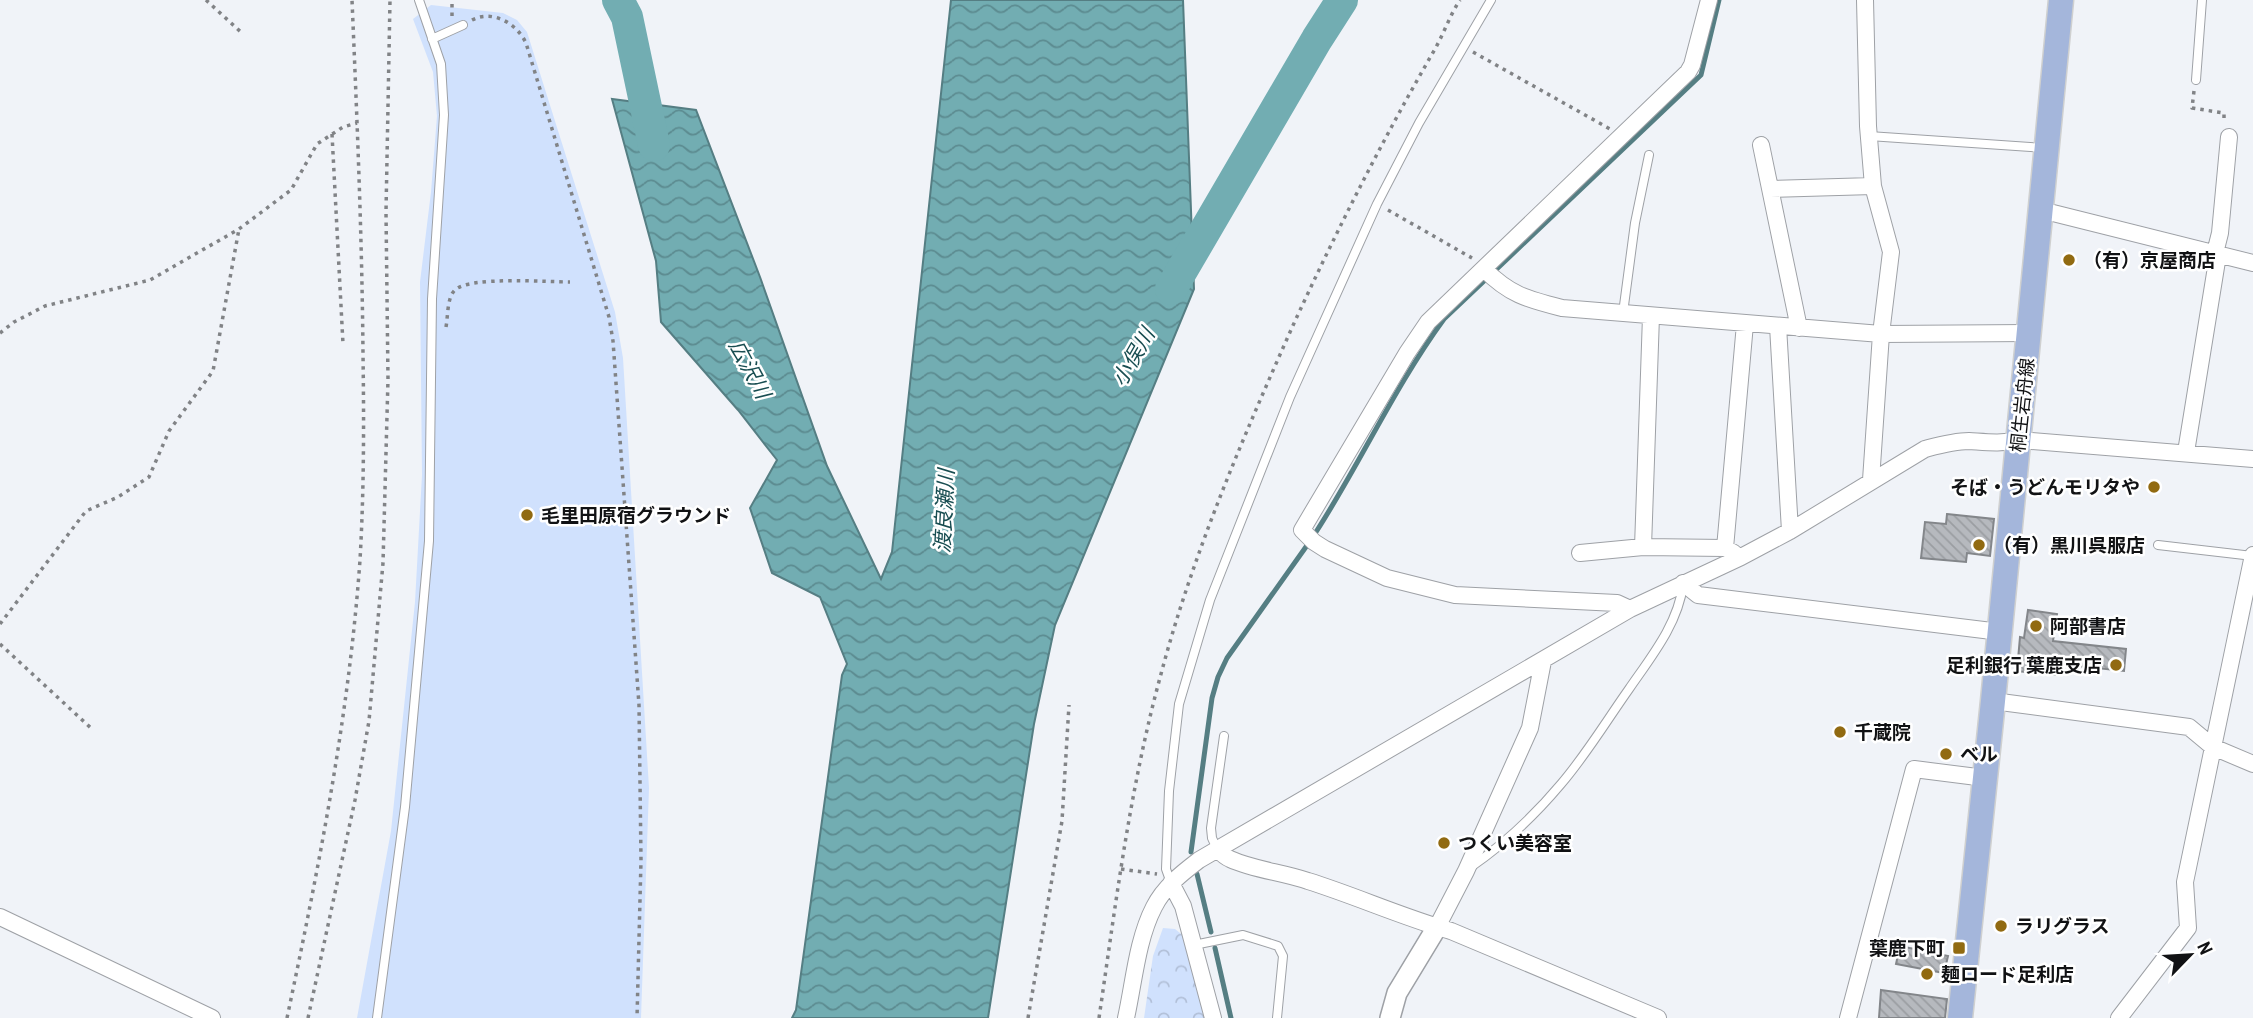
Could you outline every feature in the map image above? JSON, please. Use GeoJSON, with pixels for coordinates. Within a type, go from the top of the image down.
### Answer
{"type":"FeatureCollection","features":[{"type":"Feature","properties":{"kind":"main road","name":"桐生岩舟線"},"geometry":{"type":"LineString","coordinates":[[1960,1018],[2061,0]]}},
{"type":"Feature","properties":{"kind":"street"},"geometry":{"type":"LineString","coordinates":[[1630,609],[1617,603],[1455,596],[1387,578],[1325,549],[1302,530],[1407,353],[1428,323],[1490,274],[1688,72],[1709,0]]}},
{"type":"Feature","properties":{"kind":"street"},"geometry":{"type":"LineString","coordinates":[[1865,0],[1868,136],[1873,186],[1891,252],[1881,334],[1871,480]]}},
{"type":"Feature","properties":{"kind":"street"},"geometry":{"type":"LineString","coordinates":[[2186,452],[2217,261],[2229,137]]}},
{"type":"Feature","properties":{"kind":"street"},"geometry":{"type":"LineString","coordinates":[[1761,145],[1799,328]]}},
{"type":"Feature","properties":{"kind":"street"},"geometry":{"type":"LineString","coordinates":[[1770,189],[1873,186]]}},
{"type":"Feature","properties":{"kind":"street"},"geometry":{"type":"LineString","coordinates":[[2041,210],[2253,262]]}},
{"type":"Feature","properties":{"kind":"street"},"geometry":{"type":"LineString","coordinates":[[1490,274],[1520,297],[1551,305],[1623,313],[1881,334],[2029,333]]}},
{"type":"Feature","properties":{"kind":"street"},"geometry":{"type":"LineString","coordinates":[[1643,547],[1651,316]]}},
{"type":"Feature","properties":{"kind":"street"},"geometry":{"type":"LineString","coordinates":[[1725,548],[1745,324]]}},
{"type":"Feature","properties":{"kind":"street"},"geometry":{"type":"LineString","coordinates":[[1778,326],[1790,531]]}},
{"type":"Feature","properties":{"kind":"street"},"geometry":{"type":"LineString","coordinates":[[1126,1018],[1142,941],[1154,906],[1171,883],[1199,860],[1630,609],[1790,531],[1925,449],[1966,441],[2003,443],[2019,440],[2253,459]]}},
{"type":"Feature","properties":{"kind":"street"},"geometry":{"type":"LineString","coordinates":[[1580,552],[1643,547],[1725,548],[1741,557]]}},
{"type":"Feature","properties":{"kind":"street"},"geometry":{"type":"LineString","coordinates":[[2119,1018],[2188,928],[2185,882],[2253,555]]}},
{"type":"Feature","properties":{"kind":"street"},"geometry":{"type":"LineString","coordinates":[[1683,583],[1698,595],[2000,632]]}},
{"type":"Feature","properties":{"kind":"street"},"geometry":{"type":"LineString","coordinates":[[1390,1018],[1396,993],[1437,927],[1466,871],[1530,728],[1543,661]]}},
{"type":"Feature","properties":{"kind":"street"},"geometry":{"type":"LineString","coordinates":[[1993,701],[2189,727],[2213,747],[2253,764]]}},
{"type":"Feature","properties":{"kind":"street"},"geometry":{"type":"LineString","coordinates":[[1848,1018],[1914,769],[1985,778]]}},
{"type":"Feature","properties":{"kind":"street"},"geometry":{"type":"LineString","coordinates":[[1217,849],[1228,859],[1321,885],[1451,931],[1658,1018]]}},
{"type":"Feature","properties":{"kind":"street"},"geometry":{"type":"LineString","coordinates":[[1171,883],[1183,906],[1213,1018]]}},
{"type":"Feature","properties":{"kind":"street"},"geometry":{"type":"LineString","coordinates":[[0,917],[212,1018]]}},
{"type":"Feature","properties":{"kind":"lane"},"geometry":{"type":"LineString","coordinates":[[377,1018],[405,807],[428,554],[431,344],[444,80],[419,0]]}},
{"type":"Feature","properties":{"kind":"lane"},"geometry":{"type":"LineString","coordinates":[[1171,883],[1166,869],[1173,744],[1179,704],[1210,600],[1290,397],[1377,204],[1419,123],[1491,0]]}},
{"type":"Feature","properties":{"kind":"lane"},"geometry":{"type":"LineString","coordinates":[[2196,80],[2202,0]]}},
{"type":"Feature","properties":{"kind":"lane"},"geometry":{"type":"LineString","coordinates":[[432,38],[463,25]]}},
{"type":"Feature","properties":{"kind":"lane"},"geometry":{"type":"LineString","coordinates":[[1868,136],[2047,148]]}},
{"type":"Feature","properties":{"kind":"lane"},"geometry":{"type":"LineString","coordinates":[[1623,313],[1635,223],[1649,155]]}},
{"type":"Feature","properties":{"kind":"lane"},"geometry":{"type":"LineString","coordinates":[[2158,545],[2253,555]]}},
{"type":"Feature","properties":{"kind":"lane"},"geometry":{"type":"LineString","coordinates":[[1466,871],[1496,849],[1561,784],[1656,650],[1673,620],[1681,599],[1683,583]]}},
{"type":"Feature","properties":{"kind":"lane"},"geometry":{"type":"LineString","coordinates":[[1217,849],[1211,828],[1224,736]]}},
{"type":"Feature","properties":{"kind":"lane"},"geometry":{"type":"LineString","coordinates":[[1194,945],[1243,935],[1278,946],[1283,956],[1277,1018]]}},
{"type":"Feature","properties":{"kind":"path"},"geometry":{"type":"LineString","coordinates":[[206,0],[243,34]]}},
{"type":"Feature","properties":{"kind":"path"},"geometry":{"type":"LineString","coordinates":[[287,1018],[332,794],[349,681],[360,558],[363,394],[352,0]]}},
{"type":"Feature","properties":{"kind":"path"},"geometry":{"type":"LineString","coordinates":[[309,1018],[348,838],[369,721],[383,562],[388,379],[386,212],[390,0]]}},
{"type":"Feature","properties":{"kind":"path"},"geometry":{"type":"LineString","coordinates":[[463,25],[478,17],[502,19],[514,26],[526,43],[609,317],[613,341],[639,705],[641,860],[637,1018]]}},
{"type":"Feature","properties":{"kind":"path"},"geometry":{"type":"LineString","coordinates":[[1444,33],[1451,38]]}},
{"type":"Feature","properties":{"kind":"path"},"geometry":{"type":"LineString","coordinates":[[1471,51],[1615,131]]}},
{"type":"Feature","properties":{"kind":"path"},"geometry":{"type":"LineString","coordinates":[[2196,80],[2192,108],[2224,113],[2224,130],[2229,137]]}},
{"type":"Feature","properties":{"kind":"path"},"geometry":{"type":"LineString","coordinates":[[0,333],[14,322],[45,306],[150,280],[239,229],[291,190],[317,144],[343,127],[357,123]]}},
{"type":"Feature","properties":{"kind":"path"},"geometry":{"type":"LineString","coordinates":[[332,134],[343,344]]}},
{"type":"Feature","properties":{"kind":"path"},"geometry":{"type":"LineString","coordinates":[[1383,207],[1478,261],[1490,274]]}},
{"type":"Feature","properties":{"kind":"path"},"geometry":{"type":"LineString","coordinates":[[0,624],[86,511],[118,497],[149,477],[169,432],[213,371],[239,229]]}},
{"type":"Feature","properties":{"kind":"path"},"geometry":{"type":"LineString","coordinates":[[431,344],[445,331],[452,293],[456,288],[473,282],[570,282]]}},
{"type":"Feature","properties":{"kind":"path"},"geometry":{"type":"LineString","coordinates":[[0,644],[92,729]]}},
{"type":"Feature","properties":{"kind":"path"},"geometry":{"type":"LineString","coordinates":[[1028,1018],[1062,821],[1069,705]]}},
{"type":"Feature","properties":{"kind":"path"},"geometry":{"type":"LineString","coordinates":[[1099,1018],[1121,869],[1157,874]]}},
{"type":"Feature","properties":{"kind":"green space","name":"毛里田原宿グラウンド"},"geometry":{"type":"Polygon","coordinates":[[[431,5],[503,13],[517,20],[527,32],[615,312],[623,358],[649,788],[641,1018],[357,1018],[391,831],[415,602],[422,475],[420,282],[437,116],[433,72],[413,19],[431,5]]]}},
{"type":"Feature","properties":{"kind":"green space"},"geometry":{"type":"Polygon","coordinates":[[[1163,928],[1175,929],[1185,937],[1205,1018],[1144,1018],[1153,956],[1163,928]]]}},
{"type":"Feature","properties":{"kind":"water","name":"渡良瀬川"},"geometry":{"type":"Polygon","coordinates":[[[951,0],[1183,0],[1194,289],[1055,625],[1034,724],[988,1018],[792,1018],[796,1010],[842,675],[847,664],[820,597],[772,573],[750,508],[777,460],[738,410],[661,322],[656,261],[612,99],[696,110],[760,277],[827,466],[881,579],[892,552],[951,0]]]}},
{"type":"Feature","properties":{"kind":"building"},"geometry":{"type":"Polygon","coordinates":[[[1947,514],[1994,519],[1990,556],[1967,553],[1966,562],[1921,558],[1925,522],[1946,524],[1947,514]]]}},
{"type":"Feature","properties":{"kind":"building"},"geometry":{"type":"Polygon","coordinates":[[[2028,610],[2057,614],[2053,641],[2126,649],[2124,671],[2059,664],[2057,675],[2017,671],[2020,637],[2024,638],[2028,610]]]}},
{"type":"Feature","properties":{"kind":"building"},"geometry":{"type":"Polygon","coordinates":[[[1900,946],[1948,956],[1944,973],[1896,964],[1900,946]]]}},
{"type":"Feature","properties":{"kind":"building"},"geometry":{"type":"Polygon","coordinates":[[[1881,990],[1947,999],[1945,1018],[1879,1018],[1881,990]]]}},
{"type":"Feature","properties":{"kind":"waterway","name":"広沢川"},"geometry":{"type":"LineString","coordinates":[[618,0],[627,17],[654,145]]}},
{"type":"Feature","properties":{"kind":"waterway","name":"広沢川"},"geometry":{"type":"LineString","coordinates":[[627,0],[627,17]]}},
{"type":"Feature","properties":{"kind":"waterway","name":"小俣川"},"geometry":{"type":"LineString","coordinates":[[1171,289],[1342,0]]}},
{"type":"Feature","properties":{"kind":"waterway"},"geometry":{"type":"LineString","coordinates":[[1316,532],[1410,371],[1444,319],[1701,75],[1719,0]]}},
{"type":"Feature","properties":{"kind":"waterway"},"geometry":{"type":"LineString","coordinates":[[1191,852],[1212,698],[1218,677],[1227,658],[1308,544]]}},
{"type":"Feature","properties":{"kind":"waterway"},"geometry":{"type":"LineString","coordinates":[[1197,874],[1211,932]]}},
{"type":"Feature","properties":{"kind":"waterway"},"geometry":{"type":"LineString","coordinates":[[1215,948],[1231,1018]]}},
{"type":"Feature","properties":{"kind":"place","name":"（有）京屋商店"},"geometry":{"type":"Point","coordinates":[2069,260]}},
{"type":"Feature","properties":{"kind":"place","name":"そば・うどんモリタや"},"geometry":{"type":"Point","coordinates":[2154,487]}},
{"type":"Feature","properties":{"kind":"place","name":"毛里田原宿グラウンド"},"geometry":{"type":"Point","coordinates":[527,515]}},
{"type":"Feature","properties":{"kind":"place","name":"（有）黒川呉服店"},"geometry":{"type":"Point","coordinates":[1979,545]}},
{"type":"Feature","properties":{"kind":"place","name":"阿部書店"},"geometry":{"type":"Point","coordinates":[2036,626]}},
{"type":"Feature","properties":{"kind":"place","name":"足利銀行 葉鹿支店"},"geometry":{"type":"Point","coordinates":[2116,665]}},
{"type":"Feature","properties":{"kind":"place","name":"千蔵院"},"geometry":{"type":"Point","coordinates":[1840,732]}},
{"type":"Feature","properties":{"kind":"place","name":"ベル"},"geometry":{"type":"Point","coordinates":[1946,754]}},
{"type":"Feature","properties":{"kind":"place","name":"つくい美容室"},"geometry":{"type":"Point","coordinates":[1444,843]}},
{"type":"Feature","properties":{"kind":"place","name":"ラリグラス"},"geometry":{"type":"Point","coordinates":[2001,926]}},
{"type":"Feature","properties":{"kind":"place","name":"葉鹿下町"},"geometry":{"type":"Point","coordinates":[1959,948]}},
{"type":"Feature","properties":{"kind":"place","name":"麺ロード足利店"},"geometry":{"type":"Point","coordinates":[1927,974]}}]}
